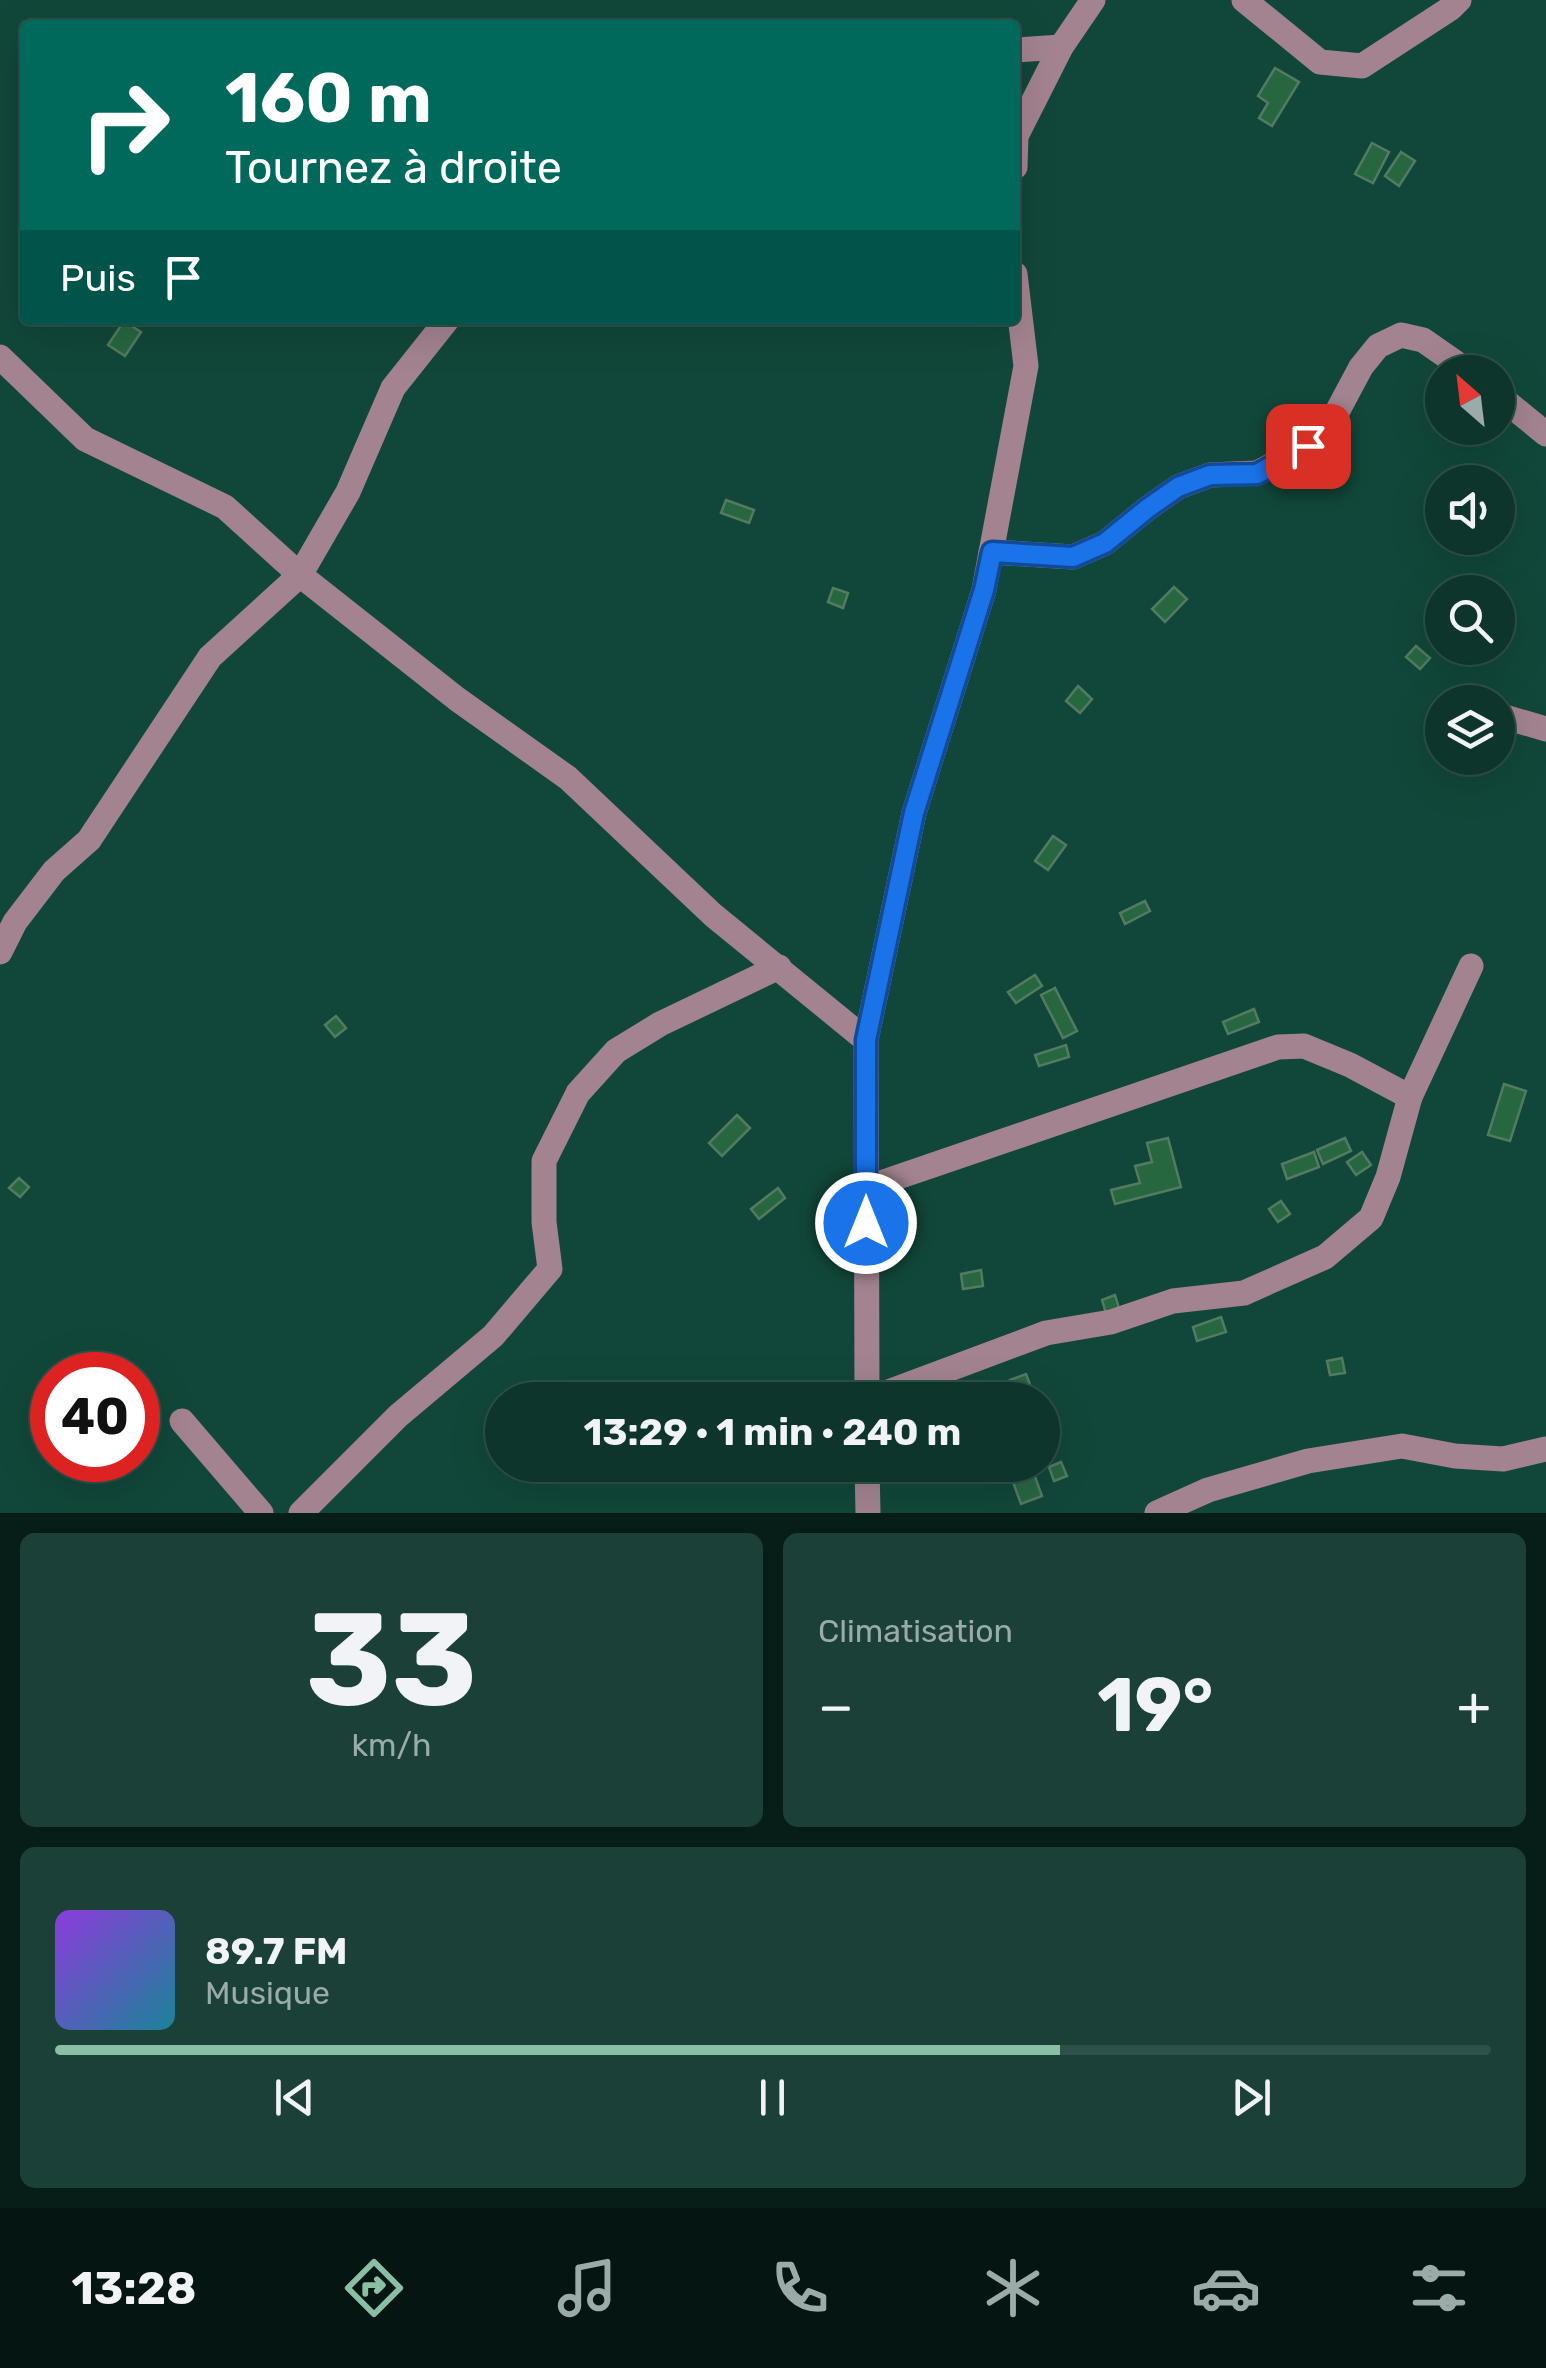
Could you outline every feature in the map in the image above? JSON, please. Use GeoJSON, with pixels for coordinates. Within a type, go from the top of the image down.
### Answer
{"type":"FeatureCollection","features":[{"type":"Feature","properties":{"kind":"street"},"geometry":{"type":"LineString","coordinates":[[1020,128],[1092,0]]}},
{"type":"Feature","properties":{"kind":"street"},"geometry":{"type":"LineString","coordinates":[[1244,0],[1320,62],[1362,66],[1458,0]]}},
{"type":"Feature","properties":{"kind":"street"},"geometry":{"type":"LineString","coordinates":[[1020,50],[1062,48]]}},
{"type":"Feature","properties":{"kind":"street"},"geometry":{"type":"LineString","coordinates":[[867,1382],[866,1040],[914,813],[984,590],[1026,366],[1020,316]]}},
{"type":"Feature","properties":{"kind":"street"},"geometry":{"type":"LineString","coordinates":[[0,952],[15,922],[54,871],[89,840],[210,657],[300,575],[348,492],[394,388],[443,325]]}},
{"type":"Feature","properties":{"kind":"street"},"geometry":{"type":"LineString","coordinates":[[992,552],[1073,557],[1105,543],[1178,487],[1210,475],[1257,474],[1308,446],[1338,412],[1361,367],[1378,346],[1400,335],[1423,340],[1445,355]]}},
{"type":"Feature","properties":{"kind":"street"},"geometry":{"type":"LineString","coordinates":[[0,357],[85,439],[224,507],[300,575],[457,699],[568,778],[713,915],[866,1040]]}},
{"type":"Feature","properties":{"kind":"street"},"geometry":{"type":"LineString","coordinates":[[1515,409],[1546,434]]}},
{"type":"Feature","properties":{"kind":"street"},"geometry":{"type":"LineString","coordinates":[[1515,720],[1546,729]]}},
{"type":"Feature","properties":{"kind":"street"},"geometry":{"type":"LineString","coordinates":[[915,1382],[1046,1333],[1111,1322],[1173,1301],[1244,1294],[1324,1257],[1372,1218],[1410,1097],[1471,966]]}},
{"type":"Feature","properties":{"kind":"street"},"geometry":{"type":"LineString","coordinates":[[300,1513],[398,1416],[492,1336],[550,1268],[544,1222],[544,1161],[578,1094],[616,1051],[660,1024],[778,967]]}},
{"type":"Feature","properties":{"kind":"street"},"geometry":{"type":"LineString","coordinates":[[866,1188],[1278,1047],[1304,1046],[1410,1097]]}},
{"type":"Feature","properties":{"kind":"street"},"geometry":{"type":"LineString","coordinates":[[182,1421],[261,1513]]}},
{"type":"Feature","properties":{"kind":"street"},"geometry":{"type":"LineString","coordinates":[[1157,1513],[1208,1490],[1326,1458],[1402,1446],[1455,1456],[1503,1459],[1546,1449]]}},
{"type":"Feature","properties":{"kind":"street"},"geometry":{"type":"LineString","coordinates":[[867,1482],[868,1513]]}},
{"type":"Feature","properties":{"kind":"building"},"geometry":{"type":"Polygon","coordinates":[[[1275,68],[1299,82],[1272,126],[1259,118],[1268,103],[1258,96],[1275,68]]]}},
{"type":"Feature","properties":{"kind":"building"},"geometry":{"type":"Polygon","coordinates":[[[1372,143],[1389,152],[1373,183],[1355,174],[1372,143]]]}},
{"type":"Feature","properties":{"kind":"building"},"geometry":{"type":"Polygon","coordinates":[[[1401,152],[1415,161],[1399,186],[1385,176],[1401,152]]]}},
{"type":"Feature","properties":{"kind":"building"},"geometry":{"type":"Polygon","coordinates":[[[121,325],[141,332],[125,356],[108,345],[121,325]]]}},
{"type":"Feature","properties":{"kind":"building"},"geometry":{"type":"Polygon","coordinates":[[[726,500],[754,510],[749,523],[721,513],[726,500]]]}},
{"type":"Feature","properties":{"kind":"building"},"geometry":{"type":"Polygon","coordinates":[[[1174,587],[1187,599],[1165,622],[1152,609],[1174,587]]]}},
{"type":"Feature","properties":{"kind":"building"},"geometry":{"type":"Polygon","coordinates":[[[833,588],[848,593],[843,608],[828,602],[833,588]]]}},
{"type":"Feature","properties":{"kind":"building"},"geometry":{"type":"Polygon","coordinates":[[[1416,646],[1425,654],[1425,664],[1420,669],[1406,657],[1416,646]]]}},
{"type":"Feature","properties":{"kind":"building"},"geometry":{"type":"Polygon","coordinates":[[[1078,686],[1092,699],[1080,713],[1066,701],[1078,686]]]}},
{"type":"Feature","properties":{"kind":"building"},"geometry":{"type":"Polygon","coordinates":[[[1053,836],[1066,845],[1048,870],[1035,861],[1053,836]]]}},
{"type":"Feature","properties":{"kind":"building"},"geometry":{"type":"Polygon","coordinates":[[[1145,901],[1150,911],[1125,924],[1120,913],[1145,901]]]}},
{"type":"Feature","properties":{"kind":"building"},"geometry":{"type":"Polygon","coordinates":[[[1035,975],[1042,986],[1016,1003],[1008,992],[1035,975]]]}},
{"type":"Feature","properties":{"kind":"building"},"geometry":{"type":"Polygon","coordinates":[[[1055,988],[1077,1031],[1063,1038],[1041,995],[1055,988]]]}},
{"type":"Feature","properties":{"kind":"building"},"geometry":{"type":"Polygon","coordinates":[[[1254,1009],[1259,1022],[1228,1034],[1223,1022],[1254,1009]]]}},
{"type":"Feature","properties":{"kind":"building"},"geometry":{"type":"Polygon","coordinates":[[[336,1016],[346,1028],[335,1037],[325,1025],[336,1016]]]}},
{"type":"Feature","properties":{"kind":"building"},"geometry":{"type":"Polygon","coordinates":[[[1066,1045],[1069,1057],[1039,1066],[1035,1055],[1066,1045]]]}},
{"type":"Feature","properties":{"kind":"building"},"geometry":{"type":"Polygon","coordinates":[[[1504,1084],[1526,1091],[1510,1141],[1488,1135],[1504,1084]]]}},
{"type":"Feature","properties":{"kind":"building"},"geometry":{"type":"Polygon","coordinates":[[[737,1115],[750,1128],[722,1156],[709,1143],[737,1115]]]}},
{"type":"Feature","properties":{"kind":"building"},"geometry":{"type":"Polygon","coordinates":[[[1168,1138],[1181,1187],[1115,1204],[1111,1190],[1140,1183],[1135,1166],[1152,1162],[1147,1143],[1168,1138]]]}},
{"type":"Feature","properties":{"kind":"building"},"geometry":{"type":"Polygon","coordinates":[[[1345,1138],[1351,1151],[1323,1164],[1317,1150],[1345,1138]]]}},
{"type":"Feature","properties":{"kind":"building"},"geometry":{"type":"Polygon","coordinates":[[[1314,1152],[1319,1167],[1287,1179],[1282,1164],[1314,1152]]]}},
{"type":"Feature","properties":{"kind":"building"},"geometry":{"type":"Polygon","coordinates":[[[1362,1152],[1371,1165],[1356,1175],[1347,1162],[1362,1152]]]}},
{"type":"Feature","properties":{"kind":"building"},"geometry":{"type":"Polygon","coordinates":[[[19,1178],[29,1187],[20,1197],[9,1188],[19,1178]]]}},
{"type":"Feature","properties":{"kind":"building"},"geometry":{"type":"Polygon","coordinates":[[[778,1188],[785,1198],[759,1219],[751,1209],[778,1188]]]}},
{"type":"Feature","properties":{"kind":"building"},"geometry":{"type":"Polygon","coordinates":[[[1281,1201],[1290,1214],[1278,1222],[1269,1209],[1281,1201]]]}},
{"type":"Feature","properties":{"kind":"building"},"geometry":{"type":"Polygon","coordinates":[[[981,1270],[983,1286],[963,1289],[961,1274],[981,1270]]]}},
{"type":"Feature","properties":{"kind":"building"},"geometry":{"type":"Polygon","coordinates":[[[1115,1295],[1119,1308],[1106,1313],[1102,1300],[1115,1295]]]}},
{"type":"Feature","properties":{"kind":"building"},"geometry":{"type":"Polygon","coordinates":[[[1221,1317],[1226,1332],[1197,1341],[1193,1327],[1221,1317]]]}},
{"type":"Feature","properties":{"kind":"building"},"geometry":{"type":"Polygon","coordinates":[[[1342,1358],[1345,1373],[1330,1375],[1327,1361],[1342,1358]]]}},
{"type":"Feature","properties":{"kind":"building"},"geometry":{"type":"Polygon","coordinates":[[[1026,1374],[1029,1382],[1011,1382],[1026,1374]]]}},
{"type":"Feature","properties":{"kind":"building"},"geometry":{"type":"Polygon","coordinates":[[[1060,1462],[1067,1476],[1060,1479],[1060,1462]]]}},
{"type":"Feature","properties":{"kind":"building"},"geometry":{"type":"Polygon","coordinates":[[[1013,1482],[1037,1482],[1042,1496],[1021,1504],[1013,1482]]]}},
{"type":"Feature","properties":{"kind":"route"},"geometry":{"type":"LineString","coordinates":[[866,1223],[866,1040],[914,813],[984,590],[992,552],[1073,557],[1105,543],[1178,487],[1210,475],[1257,474],[1308,446]]}}]}
